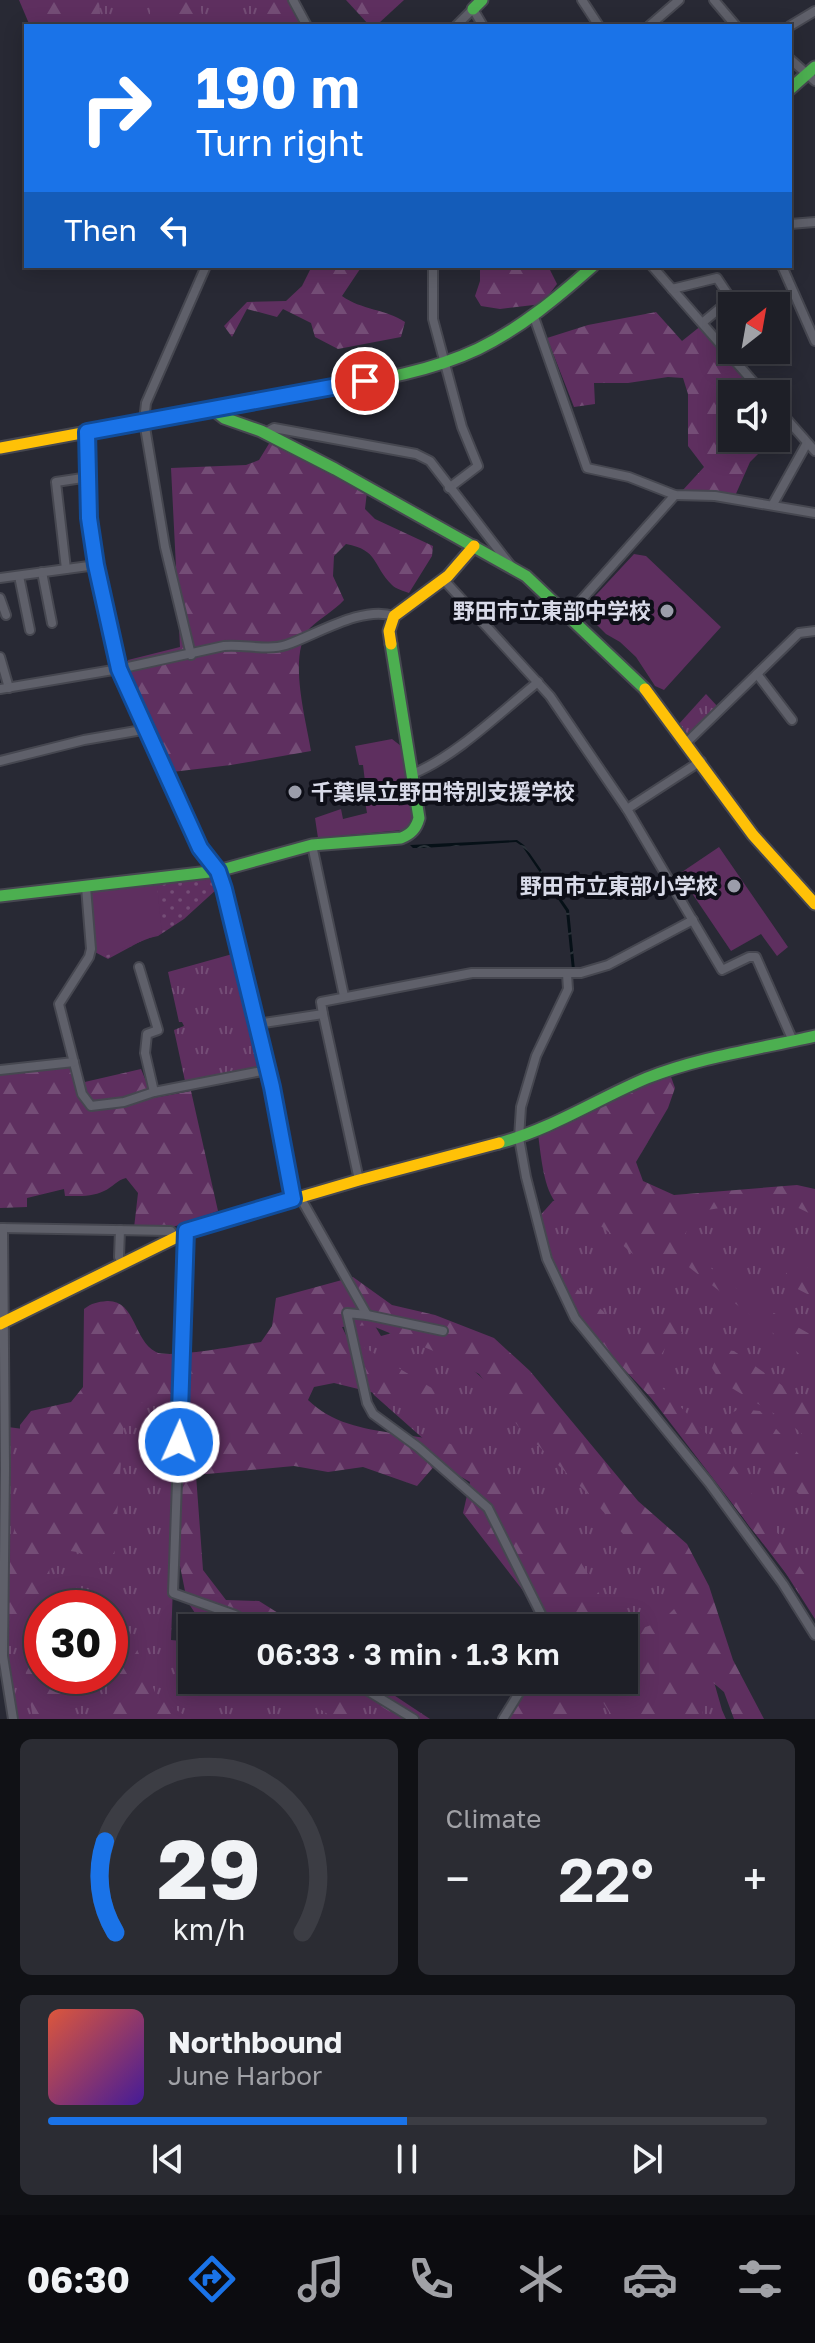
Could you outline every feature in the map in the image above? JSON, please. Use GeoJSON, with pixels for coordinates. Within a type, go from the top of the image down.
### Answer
{"type":"FeatureCollection","features":[{"type":"Feature","properties":{"kind":"street"},"geometry":{"type":"LineString","coordinates":[[293,0],[306,24]]}},
{"type":"Feature","properties":{"kind":"street"},"geometry":{"type":"LineString","coordinates":[[458,24],[482,0]]}},
{"type":"Feature","properties":{"kind":"street"},"geometry":{"type":"LineString","coordinates":[[582,0],[598,24]]}},
{"type":"Feature","properties":{"kind":"street"},"geometry":{"type":"LineString","coordinates":[[651,24],[679,0]]}},
{"type":"Feature","properties":{"kind":"street"},"geometry":{"type":"LineString","coordinates":[[714,0],[734,24]]}},
{"type":"Feature","properties":{"kind":"street"},"geometry":{"type":"LineString","coordinates":[[473,9],[482,24]]}},
{"type":"Feature","properties":{"kind":"street"},"geometry":{"type":"LineString","coordinates":[[792,25],[815,11]]}},
{"type":"Feature","properties":{"kind":"street"},"geometry":{"type":"LineString","coordinates":[[792,60],[812,74],[792,88]]}},
{"type":"Feature","properties":{"kind":"street"},"geometry":{"type":"LineString","coordinates":[[792,224],[815,222]]}},
{"type":"Feature","properties":{"kind":"street"},"geometry":{"type":"LineString","coordinates":[[191,655],[165,547],[144,421],[146,403],[205,268]]}},
{"type":"Feature","properties":{"kind":"street"},"geometry":{"type":"LineString","coordinates":[[433,268],[433,319],[462,427],[478,466],[449,488]]}},
{"type":"Feature","properties":{"kind":"street"},"geometry":{"type":"LineString","coordinates":[[0,448],[393,376],[445,363],[486,346],[534,317],[591,268]]}},
{"type":"Feature","properties":{"kind":"street"},"geometry":{"type":"LineString","coordinates":[[654,268],[752,380]]}},
{"type":"Feature","properties":{"kind":"street"},"geometry":{"type":"LineString","coordinates":[[783,268],[815,341]]}},
{"type":"Feature","properties":{"kind":"street"},"geometry":{"type":"LineString","coordinates":[[672,289],[717,278],[731,299],[702,323]]}},
{"type":"Feature","properties":{"kind":"street"},"geometry":{"type":"LineString","coordinates":[[534,317],[587,468],[629,477],[675,495]]}},
{"type":"Feature","properties":{"kind":"street"},"geometry":{"type":"LineString","coordinates":[[211,408],[224,418],[265,433],[474,546],[532,582],[634,676],[687,742],[753,835],[815,904]]}},
{"type":"Feature","properties":{"kind":"street"},"geometry":{"type":"LineString","coordinates":[[790,423],[815,451]]}},
{"type":"Feature","properties":{"kind":"street"},"geometry":{"type":"LineString","coordinates":[[265,433],[274,428],[416,454],[430,461],[512,568]]}},
{"type":"Feature","properties":{"kind":"street"},"geometry":{"type":"LineString","coordinates":[[87,432],[89,518],[119,669],[200,848],[218,871],[234,923],[297,1198],[367,1315]]}},
{"type":"Feature","properties":{"kind":"street"},"geometry":{"type":"LineString","coordinates":[[773,504],[807,443]]}},
{"type":"Feature","properties":{"kind":"street"},"geometry":{"type":"LineString","coordinates":[[66,569],[56,482],[89,477]]}},
{"type":"Feature","properties":{"kind":"street"},"geometry":{"type":"LineString","coordinates":[[568,615],[677,493],[814,511]]}},
{"type":"Feature","properties":{"kind":"street"},"geometry":{"type":"LineString","coordinates":[[0,896],[218,871],[312,845],[409,835],[419,818],[389,631],[394,616],[444,580],[474,546]]}},
{"type":"Feature","properties":{"kind":"street"},"geometry":{"type":"LineString","coordinates":[[0,576],[96,565]]}},
{"type":"Feature","properties":{"kind":"street"},"geometry":{"type":"LineString","coordinates":[[42,572],[52,623]]}},
{"type":"Feature","properties":{"kind":"street"},"geometry":{"type":"LineString","coordinates":[[19,576],[30,630]]}},
{"type":"Feature","properties":{"kind":"street"},"geometry":{"type":"LineString","coordinates":[[444,580],[538,682],[627,809],[722,970],[749,957],[756,957],[793,1041]]}},
{"type":"Feature","properties":{"kind":"street"},"geometry":{"type":"LineString","coordinates":[[0,598],[6,615]]}},
{"type":"Feature","properties":{"kind":"street"},"geometry":{"type":"LineString","coordinates":[[0,657],[5,689],[239,644],[276,647],[378,612],[394,616]]}},
{"type":"Feature","properties":{"kind":"street"},"geometry":{"type":"LineString","coordinates":[[687,742],[799,633],[815,631]]}},
{"type":"Feature","properties":{"kind":"street"},"geometry":{"type":"LineString","coordinates":[[757,674],[792,720]]}},
{"type":"Feature","properties":{"kind":"street"},"geometry":{"type":"LineString","coordinates":[[412,774],[426,769],[538,682]]}},
{"type":"Feature","properties":{"kind":"street"},"geometry":{"type":"LineString","coordinates":[[0,761],[84,740],[148,729]]}},
{"type":"Feature","properties":{"kind":"street"},"geometry":{"type":"LineString","coordinates":[[627,809],[701,761]]}},
{"type":"Feature","properties":{"kind":"street"},"geometry":{"type":"LineString","coordinates":[[312,845],[344,996]]}},
{"type":"Feature","properties":{"kind":"street"},"geometry":{"type":"LineString","coordinates":[[86,887],[91,949],[59,1004],[82,1094],[91,1106],[124,1102],[154,1092],[267,1070]]}},
{"type":"Feature","properties":{"kind":"street"},"geometry":{"type":"LineString","coordinates":[[359,1180],[321,1002],[472,973],[567,974],[608,965],[693,920]]}},
{"type":"Feature","properties":{"kind":"street"},"geometry":{"type":"LineString","coordinates":[[139,967],[158,1030],[147,1034],[145,1053],[154,1092]]}},
{"type":"Feature","properties":{"kind":"street"},"geometry":{"type":"LineString","coordinates":[[567,974],[568,989],[526,1083],[521,1107],[519,1138],[547,1259],[575,1318],[709,1483],[783,1584],[815,1635]]}},
{"type":"Feature","properties":{"kind":"street"},"geometry":{"type":"LineString","coordinates":[[257,1024],[323,1014]]}},
{"type":"Feature","properties":{"kind":"street"},"geometry":{"type":"LineString","coordinates":[[2,1323],[186,1231],[359,1180],[519,1138],[663,1072],[815,1036]]}},
{"type":"Feature","properties":{"kind":"street"},"geometry":{"type":"LineString","coordinates":[[0,1070],[74,1062]]}},
{"type":"Feature","properties":{"kind":"street"},"geometry":{"type":"LineString","coordinates":[[13,1719],[3,1656],[2,1228],[171,1231],[174,1236]]}},
{"type":"Feature","properties":{"kind":"street"},"geometry":{"type":"LineString","coordinates":[[120,1230],[119,1257],[122,1262]]}},
{"type":"Feature","properties":{"kind":"street"},"geometry":{"type":"LineString","coordinates":[[186,1231],[173,1593],[232,1614]]}},
{"type":"Feature","properties":{"kind":"street"},"geometry":{"type":"LineString","coordinates":[[443,1331],[347,1313],[367,1403],[373,1414],[418,1447],[488,1508],[541,1614]]}},
{"type":"Feature","properties":{"kind":"street"},"geometry":{"type":"LineString","coordinates":[[373,1694],[414,1719]]}},
{"type":"Feature","properties":{"kind":"street"},"geometry":{"type":"LineString","coordinates":[[503,1719],[518,1694]]}},
{"type":"Feature","properties":{"kind":"green space"},"geometry":{"type":"Polygon","coordinates":[[[19,0],[284,0],[298,24],[29,24],[19,0]]]}},
{"type":"Feature","properties":{"kind":"green space"},"geometry":{"type":"Polygon","coordinates":[[[31,0],[99,0],[101,24],[36,24],[31,0]]]}},
{"type":"Feature","properties":{"kind":"green space"},"geometry":{"type":"Polygon","coordinates":[[[150,0],[199,0],[204,24],[150,24],[150,0]]]}},
{"type":"Feature","properties":{"kind":"green space"},"geometry":{"type":"Polygon","coordinates":[[[257,0],[291,0],[306,24],[270,24],[257,0]]]}},
{"type":"Feature","properties":{"kind":"green space"},"geometry":{"type":"Polygon","coordinates":[[[346,0],[404,0],[379,23],[368,24],[346,0]]]}},
{"type":"Feature","properties":{"kind":"green space"},"geometry":{"type":"Polygon","coordinates":[[[311,268],[361,268],[342,296],[405,322],[401,337],[338,349],[315,337],[311,323],[283,309],[277,317],[247,309],[232,337],[224,326],[247,302],[286,301],[302,286],[311,268]]]}},
{"type":"Feature","properties":{"kind":"green space"},"geometry":{"type":"Polygon","coordinates":[[[480,268],[549,268],[557,284],[542,304],[500,309],[481,306],[475,296],[480,268]]]}},
{"type":"Feature","properties":{"kind":"green space"},"geometry":{"type":"Polygon","coordinates":[[[656,312],[682,341],[702,325],[718,344],[718,364],[734,364],[747,380],[718,380],[718,452],[760,452],[750,462],[735,496],[682,491],[704,467],[688,446],[688,394],[683,378],[594,383],[595,404],[574,407],[547,338],[588,325],[656,312]]]}},
{"type":"Feature","properties":{"kind":"green space"},"geometry":{"type":"Polygon","coordinates":[[[270,442],[329,473],[368,483],[365,509],[375,519],[433,546],[432,556],[409,593],[392,585],[364,550],[346,544],[334,556],[333,576],[344,600],[310,628],[303,639],[300,654],[302,705],[311,751],[172,772],[150,731],[137,731],[128,660],[180,647],[171,468],[246,465],[259,460],[270,442]]]}},
{"type":"Feature","properties":{"kind":"green space"},"geometry":{"type":"Polygon","coordinates":[[[634,554],[646,556],[721,627],[664,690],[655,686],[636,657],[582,610],[634,554]]]}},
{"type":"Feature","properties":{"kind":"green space"},"geometry":{"type":"Polygon","coordinates":[[[706,694],[718,707],[688,738],[678,725],[706,694]]]}},
{"type":"Feature","properties":{"kind":"green space"},"geometry":{"type":"Polygon","coordinates":[[[392,739],[401,746],[412,817],[408,827],[318,838],[315,818],[341,809],[343,819],[367,813],[362,783],[365,782],[363,765],[359,765],[355,746],[392,739]]]}},
{"type":"Feature","properties":{"kind":"green space"},"geometry":{"type":"Polygon","coordinates":[[[719,847],[788,947],[777,956],[761,934],[731,951],[679,874],[719,847]]]}},
{"type":"Feature","properties":{"kind":"green space"},"geometry":{"type":"Polygon","coordinates":[[[210,877],[217,889],[184,919],[158,936],[145,939],[108,959],[93,951],[89,890],[210,877]]]}},
{"type":"Feature","properties":{"kind":"green space"},"geometry":{"type":"Polygon","coordinates":[[[157,885],[162,933],[105,956],[95,951],[88,893],[157,885]]]}},
{"type":"Feature","properties":{"kind":"green space"},"geometry":{"type":"Polygon","coordinates":[[[236,953],[262,1065],[185,1081],[174,1030],[184,1026],[179,1022],[168,972],[236,953]]]}},
{"type":"Feature","properties":{"kind":"green space"},"geometry":{"type":"Polygon","coordinates":[[[70,1065],[76,1084],[141,1069],[153,1098],[191,1091],[218,1211],[176,1226],[134,1228],[138,1193],[126,1178],[95,1194],[65,1196],[64,1189],[27,1198],[27,1207],[0,1208],[0,1073],[70,1065]]]}},
{"type":"Feature","properties":{"kind":"green space"},"geometry":{"type":"Polygon","coordinates":[[[670,1074],[675,1088],[668,1108],[636,1162],[643,1181],[674,1195],[797,1185],[815,1189],[815,1216],[778,1198],[690,1213],[684,1243],[746,1295],[815,1337],[815,1366],[676,1257],[661,1260],[641,1258],[602,1227],[558,1205],[549,1190],[538,1134],[670,1074]]]}},
{"type":"Feature","properties":{"kind":"green space"},"geometry":{"type":"Polygon","coordinates":[[[773,1188],[815,1199],[815,1619],[778,1561],[749,1526],[707,1465],[568,1298],[543,1250],[537,1219],[553,1201],[599,1191],[695,1209],[773,1188]]]}},
{"type":"Feature","properties":{"kind":"green space"},"geometry":{"type":"Polygon","coordinates":[[[797,1262],[815,1271],[815,1298],[786,1283],[786,1273],[797,1262]]]}},
{"type":"Feature","properties":{"kind":"green space"},"geometry":{"type":"Polygon","coordinates":[[[353,1277],[392,1305],[435,1315],[494,1338],[530,1371],[638,1501],[687,1544],[709,1586],[733,1660],[764,1719],[734,1719],[724,1692],[704,1675],[697,1686],[704,1719],[613,1719],[598,1694],[638,1694],[638,1630],[662,1621],[675,1608],[653,1568],[586,1492],[518,1426],[479,1374],[436,1352],[370,1325],[342,1327],[347,1337],[435,1390],[434,1403],[419,1404],[334,1383],[314,1387],[308,1400],[348,1424],[442,1441],[485,1460],[508,1480],[571,1549],[613,1614],[541,1614],[463,1513],[470,1482],[437,1463],[417,1486],[363,1467],[328,1472],[294,1466],[196,1475],[203,1570],[226,1600],[259,1601],[280,1614],[196,1614],[187,1601],[177,1551],[179,1456],[168,1415],[151,1401],[125,1405],[114,1560],[102,1564],[77,1552],[57,1549],[49,1566],[51,1590],[24,1590],[24,1662],[13,1628],[0,1613],[0,1553],[13,1542],[18,1505],[20,1425],[31,1411],[71,1402],[83,1387],[84,1309],[97,1302],[116,1302],[124,1307],[148,1346],[163,1354],[261,1342],[272,1326],[276,1298],[353,1277]]]}},
{"type":"Feature","properties":{"kind":"green space"},"geometry":{"type":"Polygon","coordinates":[[[571,1284],[603,1311],[636,1360],[653,1329],[665,1320],[677,1323],[682,1333],[669,1342],[649,1374],[724,1452],[815,1590],[815,1618],[794,1584],[652,1399],[566,1307],[563,1292],[571,1284]]]}},
{"type":"Feature","properties":{"kind":"green space"},"geometry":{"type":"Polygon","coordinates":[[[359,1299],[381,1336],[414,1327],[434,1335],[547,1436],[666,1577],[705,1650],[726,1719],[506,1719],[521,1694],[638,1694],[638,1614],[554,1614],[471,1481],[374,1395],[363,1373],[357,1349],[354,1300],[359,1299]]]}},
{"type":"Feature","properties":{"kind":"green space"},"geometry":{"type":"Polygon","coordinates":[[[720,1349],[734,1351],[815,1409],[815,1445],[788,1422],[720,1381],[712,1368],[720,1349]]]}},
{"type":"Feature","properties":{"kind":"green space"},"geometry":{"type":"Polygon","coordinates":[[[128,1363],[181,1366],[171,1640],[178,1641],[178,1694],[376,1694],[415,1719],[14,1719],[5,1664],[8,1427],[98,1439],[128,1363]]]}},
{"type":"Feature","properties":{"kind":"green space"},"geometry":{"type":"Polygon","coordinates":[[[739,1409],[760,1411],[815,1472],[815,1511],[796,1491],[739,1445],[731,1431],[728,1415],[739,1409]]]}},
{"type":"Feature","properties":{"kind":"green space"},"geometry":{"type":"Polygon","coordinates":[[[128,1628],[157,1697],[190,1719],[105,1719],[89,1708],[107,1694],[128,1694],[128,1628]]]}},
{"type":"Feature","properties":{"kind":"green space"},"geometry":{"type":"Polygon","coordinates":[[[29,1694],[64,1694],[67,1719],[33,1719],[29,1694]]]}},
{"type":"Feature","properties":{"kind":"green space"},"geometry":{"type":"Polygon","coordinates":[[[297,1694],[392,1694],[430,1719],[401,1719],[368,1698],[356,1697],[347,1719],[335,1719],[297,1694]]]}},
{"type":"Feature","properties":{"kind":"green space"},"geometry":{"type":"Polygon","coordinates":[[[522,1694],[572,1694],[575,1719],[502,1719],[522,1694]]]}},
{"type":"Feature","properties":{"kind":"water"},"geometry":{"type":"Polygon","coordinates":[[[517,840],[524,845],[569,910],[575,970],[572,970],[566,911],[522,846],[516,842],[423,848],[410,845],[517,840]]]}},
{"type":"Feature","properties":{"kind":"traffic: fast"},"geometry":{"type":"LineString","coordinates":[[473,9],[482,0]]}},
{"type":"Feature","properties":{"kind":"traffic: fast"},"geometry":{"type":"LineString","coordinates":[[792,87],[815,67]]}},
{"type":"Feature","properties":{"kind":"traffic: fast"},"geometry":{"type":"LineString","coordinates":[[294,394],[411,372],[478,349],[524,322],[591,268]]}},
{"type":"Feature","properties":{"kind":"traffic: fast"},"geometry":{"type":"LineString","coordinates":[[211,408],[224,418],[261,431],[335,469],[526,576],[645,689]]}},
{"type":"Feature","properties":{"kind":"traffic: fast"},"geometry":{"type":"LineString","coordinates":[[0,896],[218,871],[312,845],[408,835],[419,818],[391,644]]}},
{"type":"Feature","properties":{"kind":"traffic: fast"},"geometry":{"type":"LineString","coordinates":[[499,1143],[537,1130],[628,1086],[667,1071],[815,1036]]}},
{"type":"Feature","properties":{"kind":"traffic: slow"},"geometry":{"type":"LineString","coordinates":[[0,448],[294,394]]}},
{"type":"Feature","properties":{"kind":"traffic: slow"},"geometry":{"type":"LineString","coordinates":[[391,644],[389,631],[394,616],[448,576],[474,546]]}},
{"type":"Feature","properties":{"kind":"traffic: slow"},"geometry":{"type":"LineString","coordinates":[[645,689],[753,835],[815,904]]}},
{"type":"Feature","properties":{"kind":"traffic: slow"},"geometry":{"type":"LineString","coordinates":[[0,1324],[195,1228],[499,1143]]}},
{"type":"Feature","properties":{"kind":"place","name":"野田市立東部中学校"},"geometry":{"type":"Point","coordinates":[667,611]}},
{"type":"Feature","properties":{"kind":"place","name":"千葉県立野田特別支援学校"},"geometry":{"type":"Point","coordinates":[295,792]}},
{"type":"Feature","properties":{"kind":"place","name":"野田市立東部小学校"},"geometry":{"type":"Point","coordinates":[734,886]}},
{"type":"Feature","properties":{"kind":"route"},"geometry":{"type":"LineString","coordinates":[[179,1442],[186,1231],[293,1199],[272,1087],[224,889],[218,871],[200,848],[119,669],[89,518],[87,432],[365,381]]}}]}
